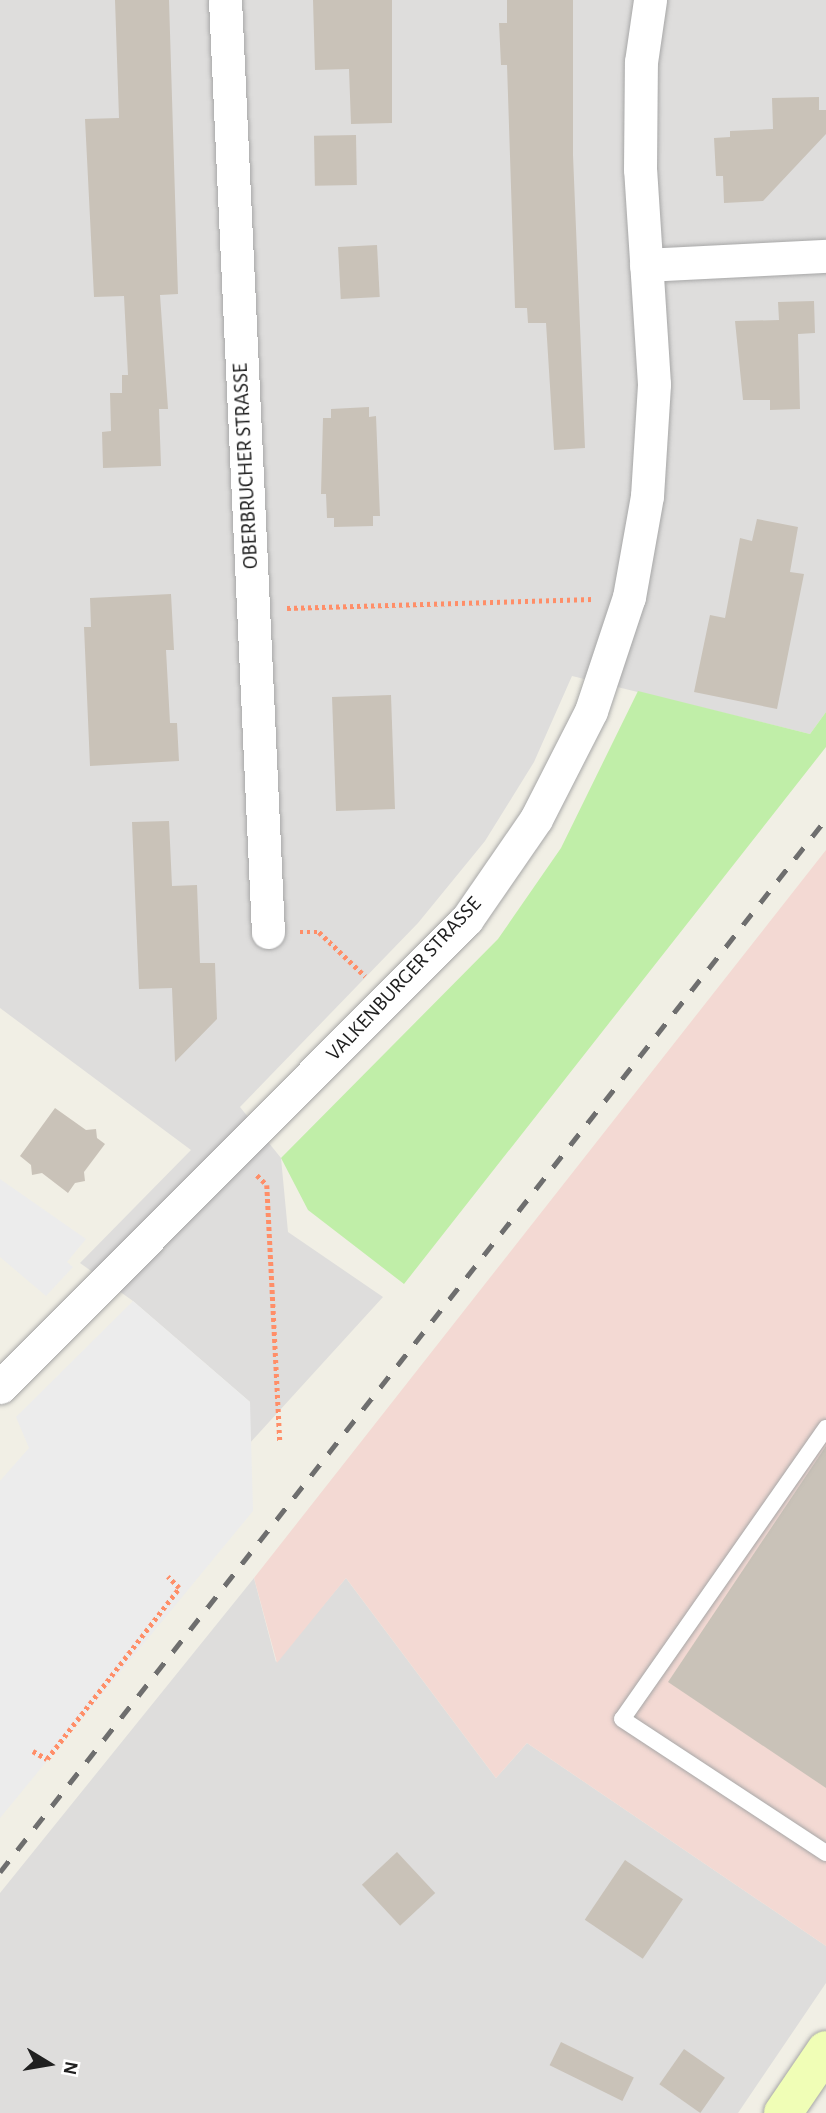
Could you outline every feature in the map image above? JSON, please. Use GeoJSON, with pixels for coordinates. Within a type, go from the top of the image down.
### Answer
{"type":"FeatureCollection","features":[{"type":"Feature","properties":{"kind":"street","name":"OBERBRUCHER STRASSE"},"geometry":{"type":"LineString","coordinates":[[225,0],[268,932]]}},
{"type":"Feature","properties":{"kind":"street","name":"VALKENBURGER STRASSE"},"geometry":{"type":"LineString","coordinates":[[0,1387],[390,1000],[467,919],[536,819],[591,711],[629,597],[647,496],[654,384],[646,265],[641,62],[649,0]]}},
{"type":"Feature","properties":{"kind":"street"},"geometry":{"type":"LineString","coordinates":[[646,265],[826,256]]}},
{"type":"Feature","properties":{"kind":"street"},"geometry":{"type":"LineString","coordinates":[[783,2113],[826,2050]]}},
{"type":"Feature","properties":{"kind":"lane"},"geometry":{"type":"LineString","coordinates":[[826,1428],[622,1719],[826,1853]]}},
{"type":"Feature","properties":{"kind":"path"},"geometry":{"type":"LineString","coordinates":[[253,610],[629,597]]}},
{"type":"Feature","properties":{"kind":"path"},"geometry":{"type":"LineString","coordinates":[[268,932],[319,932],[390,1000]]}},
{"type":"Feature","properties":{"kind":"path"},"geometry":{"type":"LineString","coordinates":[[235,1151],[267,1185],[281,1443]]}},
{"type":"Feature","properties":{"kind":"path"},"geometry":{"type":"LineString","coordinates":[[33,1751],[47,1759],[89,1710],[179,1588],[168,1577]]}},
{"type":"Feature","properties":{"kind":"shaded area"},"geometry":{"type":"Polygon","coordinates":[[[0,0],[826,0],[826,712],[810,734],[572,676],[534,762],[485,841],[418,923],[240,1107],[281,1158],[288,1232],[383,1297],[249,1444],[250,1402],[133,1301],[80,1263],[191,1150],[0,1008],[0,0]]]}},
{"type":"Feature","properties":{"kind":"shaded area"},"geometry":{"type":"Polygon","coordinates":[[[826,850],[826,1946],[527,1743],[496,1778],[346,1578],[277,1663],[254,1578],[826,850]]]}},
{"type":"Feature","properties":{"kind":"shaded area"},"geometry":{"type":"Polygon","coordinates":[[[0,1179],[86,1239],[67,1262],[73,1267],[46,1296],[0,1257],[0,1179]]]}},
{"type":"Feature","properties":{"kind":"shaded area"},"geometry":{"type":"Polygon","coordinates":[[[133,1301],[250,1402],[253,1511],[0,1818],[0,1481],[29,1448],[16,1417],[133,1301]]]}},
{"type":"Feature","properties":{"kind":"shaded area"},"geometry":{"type":"Polygon","coordinates":[[[254,1578],[276,1662],[346,1578],[496,1778],[527,1743],[826,1946],[826,1983],[738,2113],[0,2113],[0,1893],[254,1578]]]}},
{"type":"Feature","properties":{"kind":"green space"},"geometry":{"type":"Polygon","coordinates":[[[638,691],[810,734],[826,712],[826,747],[404,1284],[308,1210],[281,1158],[498,939],[561,848],[638,691]]]}},
{"type":"Feature","properties":{"kind":"building"},"geometry":{"type":"Polygon","coordinates":[[[115,0],[169,0],[178,294],[160,295],[168,409],[159,409],[161,466],[103,468],[102,432],[111,431],[110,393],[122,393],[122,375],[128,375],[124,296],[94,297],[85,119],[119,118],[115,0]]]}},
{"type":"Feature","properties":{"kind":"building"},"geometry":{"type":"Polygon","coordinates":[[[313,0],[392,0],[392,123],[351,124],[349,69],[315,70],[313,0]]]}},
{"type":"Feature","properties":{"kind":"building"},"geometry":{"type":"Polygon","coordinates":[[[507,0],[573,0],[573,155],[585,448],[554,450],[546,323],[528,323],[527,308],[515,308],[507,65],[501,65],[499,23],[507,23],[507,0]]]}},
{"type":"Feature","properties":{"kind":"building"},"geometry":{"type":"Polygon","coordinates":[[[819,97],[819,110],[826,110],[826,134],[763,201],[724,203],[723,176],[716,176],[714,138],[730,137],[730,131],[773,129],[772,98],[819,97]]]}},
{"type":"Feature","properties":{"kind":"building"},"geometry":{"type":"Polygon","coordinates":[[[356,135],[357,185],[315,186],[314,136],[356,135]]]}},
{"type":"Feature","properties":{"kind":"building"},"geometry":{"type":"Polygon","coordinates":[[[377,245],[380,297],[341,299],[338,247],[377,245]]]}},
{"type":"Feature","properties":{"kind":"building"},"geometry":{"type":"Polygon","coordinates":[[[814,301],[815,333],[798,334],[800,409],[770,410],[770,400],[743,400],[735,321],[779,320],[778,302],[814,301]]]}},
{"type":"Feature","properties":{"kind":"building"},"geometry":{"type":"Polygon","coordinates":[[[369,407],[369,417],[376,416],[380,516],[373,516],[373,526],[334,527],[334,518],[327,518],[326,494],[321,494],[323,418],[331,418],[331,409],[369,407]]]}},
{"type":"Feature","properties":{"kind":"building"},"geometry":{"type":"Polygon","coordinates":[[[757,519],[798,527],[790,572],[804,574],[777,709],[694,692],[710,615],[725,618],[740,538],[752,541],[757,519]]]}},
{"type":"Feature","properties":{"kind":"building"},"geometry":{"type":"Polygon","coordinates":[[[171,594],[174,650],[166,650],[170,723],[177,723],[179,761],[90,766],[84,627],[91,627],[90,598],[171,594]]]}},
{"type":"Feature","properties":{"kind":"building"},"geometry":{"type":"Polygon","coordinates":[[[391,695],[395,809],[336,811],[332,697],[391,695]]]}},
{"type":"Feature","properties":{"kind":"building"},"geometry":{"type":"Polygon","coordinates":[[[169,821],[172,886],[197,885],[200,963],[215,963],[217,1019],[175,1062],[172,988],[139,989],[132,822],[169,821]]]}},
{"type":"Feature","properties":{"kind":"building"},"geometry":{"type":"Polygon","coordinates":[[[55,1108],[86,1130],[96,1129],[97,1138],[105,1144],[84,1172],[85,1181],[75,1183],[68,1193],[42,1173],[32,1175],[31,1165],[20,1156],[55,1108]]]}},
{"type":"Feature","properties":{"kind":"building"},"geometry":{"type":"Polygon","coordinates":[[[826,1446],[826,1788],[668,1682],[826,1446]]]}},
{"type":"Feature","properties":{"kind":"building"},"geometry":{"type":"Polygon","coordinates":[[[397,1852],[435,1893],[400,1926],[362,1885],[397,1852]]]}},
{"type":"Feature","properties":{"kind":"building"},"geometry":{"type":"Polygon","coordinates":[[[625,1860],[683,1899],[643,1959],[585,1920],[625,1860]]]}},
{"type":"Feature","properties":{"kind":"building"},"geometry":{"type":"Polygon","coordinates":[[[561,2042],[634,2078],[622,2101],[550,2065],[561,2042]]]}},
{"type":"Feature","properties":{"kind":"building"},"geometry":{"type":"Polygon","coordinates":[[[684,2049],[725,2078],[700,2113],[659,2084],[684,2049]]]}},
{"type":"Feature","properties":{"kind":"railway"},"geometry":{"type":"LineString","coordinates":[[0,1872],[826,819]]}}]}
